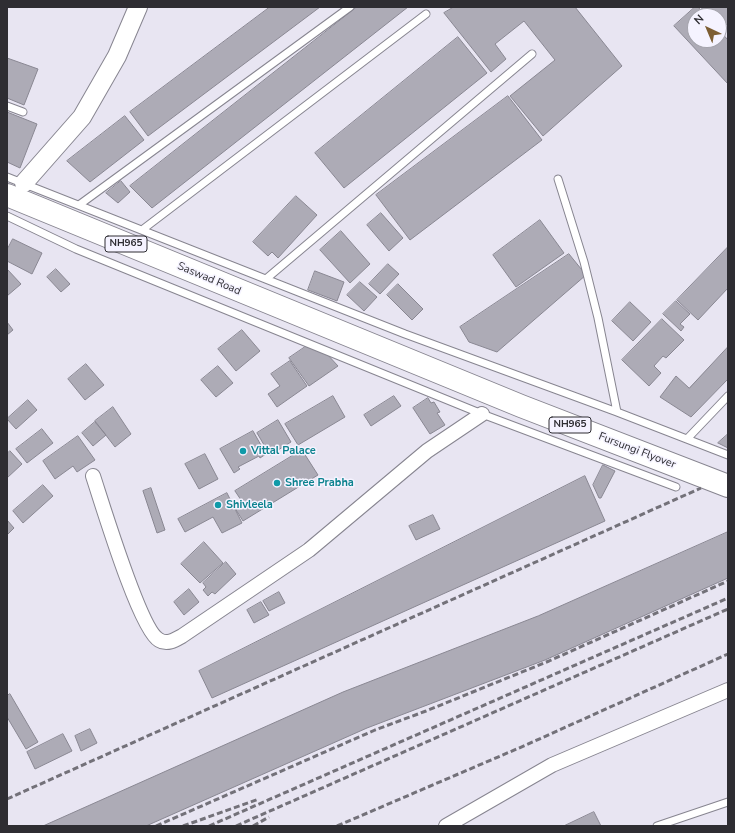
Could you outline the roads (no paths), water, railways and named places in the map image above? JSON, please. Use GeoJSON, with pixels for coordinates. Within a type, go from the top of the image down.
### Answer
{"type":"FeatureCollection","features":[{"type":"Feature","properties":{"kind":"highway","name":"Saswad Road"},"geometry":{"type":"LineString","coordinates":[[16,189],[412,361]]}},
{"type":"Feature","properties":{"kind":"highway","name":"Fursungi Flyover"},"geometry":{"type":"LineString","coordinates":[[412,361],[728,486]]}},
{"type":"Feature","properties":{"kind":"street"},"geometry":{"type":"LineString","coordinates":[[16,189],[82,117],[117,56],[138,7]]}},
{"type":"Feature","properties":{"kind":"street"},"geometry":{"type":"LineString","coordinates":[[92,476],[139,611],[152,634],[159,641],[169,642],[182,636],[308,550],[427,451],[482,414]]}},
{"type":"Feature","properties":{"kind":"street"},"geometry":{"type":"LineString","coordinates":[[446,826],[552,765],[728,690]]}},
{"type":"Feature","properties":{"kind":"lane"},"geometry":{"type":"LineString","coordinates":[[79,205],[350,7]]}},
{"type":"Feature","properties":{"kind":"lane"},"geometry":{"type":"LineString","coordinates":[[142,230],[426,14]]}},
{"type":"Feature","properties":{"kind":"lane"},"geometry":{"type":"LineString","coordinates":[[266,279],[532,54]]}},
{"type":"Feature","properties":{"kind":"lane"},"geometry":{"type":"LineString","coordinates":[[7,106],[23,112]]}},
{"type":"Feature","properties":{"kind":"lane"},"geometry":{"type":"LineString","coordinates":[[7,177],[16,189],[79,205],[405,334],[617,412],[728,455]]}},
{"type":"Feature","properties":{"kind":"lane"},"geometry":{"type":"LineString","coordinates":[[558,179],[593,297],[617,412]]}},
{"type":"Feature","properties":{"kind":"lane"},"geometry":{"type":"LineString","coordinates":[[7,216],[76,249],[482,414],[676,487]]}},
{"type":"Feature","properties":{"kind":"lane"},"geometry":{"type":"LineString","coordinates":[[687,439],[728,396]]}},
{"type":"Feature","properties":{"kind":"lane"},"geometry":{"type":"LineString","coordinates":[[657,826],[728,802]]}},
{"type":"Feature","properties":{"kind":"railway"},"geometry":{"type":"LineString","coordinates":[[7,799],[701,488]]}},
{"type":"Feature","properties":{"kind":"railway"},"geometry":{"type":"LineString","coordinates":[[156,826],[375,730],[549,661],[728,581]]}},
{"type":"Feature","properties":{"kind":"railway"},"geometry":{"type":"LineString","coordinates":[[209,826],[728,598]]}},
{"type":"Feature","properties":{"kind":"railway"},"geometry":{"type":"LineString","coordinates":[[236,826],[728,609]]}},
{"type":"Feature","properties":{"kind":"railway"},"geometry":{"type":"LineString","coordinates":[[337,826],[526,745],[728,654]]}},
{"type":"Feature","properties":{"kind":"railway"},"geometry":{"type":"LineString","coordinates":[[183,826],[259,799]]}},
{"type":"Feature","properties":{"kind":"railway"},"geometry":{"type":"LineString","coordinates":[[253,826],[269,817]]}},
{"type":"Feature","properties":{"kind":"place","name":"Vittal Palace"},"geometry":{"type":"Point","coordinates":[243,451]}},
{"type":"Feature","properties":{"kind":"place","name":"Shree Prabha"},"geometry":{"type":"Point","coordinates":[277,483]}},
{"type":"Feature","properties":{"kind":"place","name":"Shivleela"},"geometry":{"type":"Point","coordinates":[218,505]}}]}
